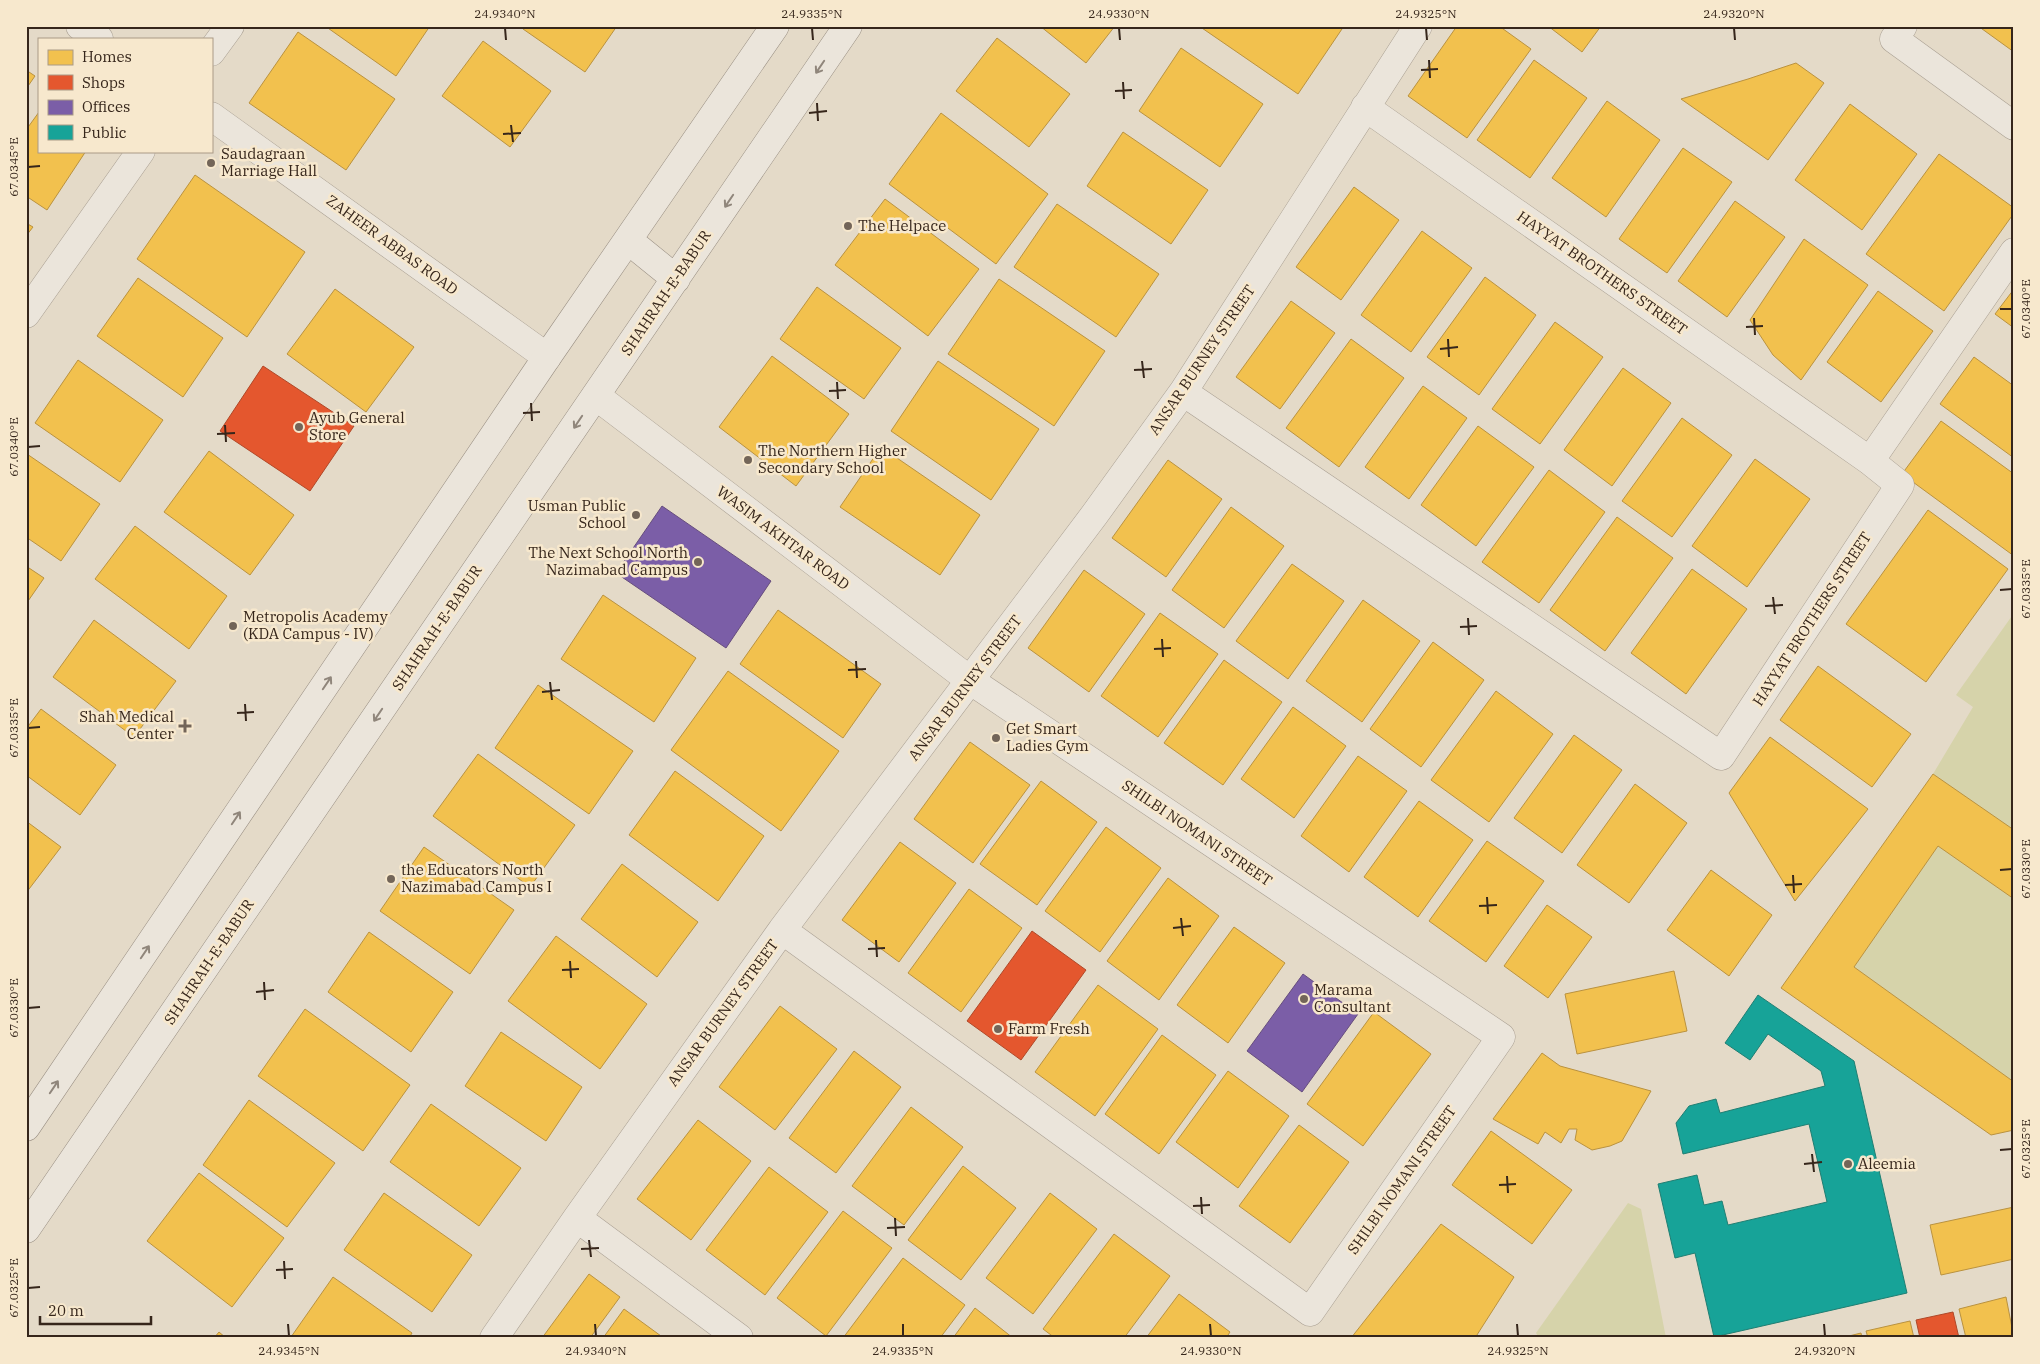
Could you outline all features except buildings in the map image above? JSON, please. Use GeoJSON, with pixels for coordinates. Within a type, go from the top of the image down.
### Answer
{"type":"FeatureCollection","features":[{"type":"Feature","properties":{"kind":"street"},"geometry":{"type":"LineString","coordinates":[[80,26],[98,38]]}},
{"type":"Feature","properties":{"kind":"street"},"geometry":{"type":"LineString","coordinates":[[212,51],[230,26]]}},
{"type":"Feature","properties":{"kind":"street"},"geometry":{"type":"LineString","coordinates":[[26,1127],[547,357],[775,26]]}},
{"type":"Feature","properties":{"kind":"street","name":"SHAHRAH-E-BABUR"},"geometry":{"type":"LineString","coordinates":[[26,1229],[848,26]]}},
{"type":"Feature","properties":{"kind":"street","name":"ANSAR BURNEY STREET"},"geometry":{"type":"LineString","coordinates":[[494,1338],[782,930],[971,681],[1183,392],[1418,26]]}},
{"type":"Feature","properties":{"kind":"street"},"geometry":{"type":"LineString","coordinates":[[1903,26],[1894,40],[2014,126]]}},
{"type":"Feature","properties":{"kind":"street","name":"HAYYAT BROTHERS STREET"},"geometry":{"type":"LineString","coordinates":[[1183,392],[1721,756],[1900,484],[1870,461],[1365,107]]}},
{"type":"Feature","properties":{"kind":"street","name":"ZAHEER ABBAS ROAD"},"geometry":{"type":"LineString","coordinates":[[212,117],[547,357]]}},
{"type":"Feature","properties":{"kind":"street"},"geometry":{"type":"LineString","coordinates":[[26,314],[140,152]]}},
{"type":"Feature","properties":{"kind":"street"},"geometry":{"type":"LineString","coordinates":[[628,240],[676,279]]}},
{"type":"Feature","properties":{"kind":"street"},"geometry":{"type":"LineString","coordinates":[[1870,461],[2014,252]]}},
{"type":"Feature","properties":{"kind":"street","name":"WASIM AKHTAR ROAD"},"geometry":{"type":"LineString","coordinates":[[596,396],[971,681]]}},
{"type":"Feature","properties":{"kind":"street","name":"SHILBI NOMANI STREET"},"geometry":{"type":"LineString","coordinates":[[782,930],[1310,1312],[1501,1037],[971,681]]}},
{"type":"Feature","properties":{"kind":"street"},"geometry":{"type":"LineString","coordinates":[[577,1218],[739,1338]]}},
{"type":"Feature","properties":{"kind":"shaded area"},"geometry":{"type":"Polygon","coordinates":[[[2014,613],[2014,830],[1933,774],[1973,707],[1956,695],[2014,613]]]}},
{"type":"Feature","properties":{"kind":"shaded area"},"geometry":{"type":"Polygon","coordinates":[[[1938,846],[2014,899],[2014,1082],[1854,967],[1938,846]]]}},
{"type":"Feature","properties":{"kind":"shaded area"},"geometry":{"type":"Polygon","coordinates":[[[1628,1203],[1641,1209],[1666,1338],[1539,1338],[1536,1333],[1628,1203]]]}},
{"type":"Feature","properties":{"kind":"place","name":"Saudagraan Marriage Hall"},"geometry":{"type":"Point","coordinates":[211,163]}},
{"type":"Feature","properties":{"kind":"place","name":"The Helpace"},"geometry":{"type":"Point","coordinates":[848,226]}},
{"type":"Feature","properties":{"kind":"place","name":"Ayub General Store"},"geometry":{"type":"Point","coordinates":[299,427]}},
{"type":"Feature","properties":{"kind":"place","name":"The Northern Higher Secondary School"},"geometry":{"type":"Point","coordinates":[748,460]}},
{"type":"Feature","properties":{"kind":"place","name":"Usman Public School"},"geometry":{"type":"Point","coordinates":[636,515]}},
{"type":"Feature","properties":{"kind":"place","name":"The Next School North Nazimabad Campus"},"geometry":{"type":"Point","coordinates":[698,562]}},
{"type":"Feature","properties":{"kind":"place","name":"Metropolis Academy (KDA Campus - IV)"},"geometry":{"type":"Point","coordinates":[233,626]}},
{"type":"Feature","properties":{"kind":"place","name":"Shah Medical Center"},"geometry":{"type":"Point","coordinates":[185,726]}},
{"type":"Feature","properties":{"kind":"place","name":"Get Smart Ladies Gym"},"geometry":{"type":"Point","coordinates":[996,738]}},
{"type":"Feature","properties":{"kind":"place","name":"the Educators North Nazimabad Campus I"},"geometry":{"type":"Point","coordinates":[391,879]}},
{"type":"Feature","properties":{"kind":"place","name":"Marama Consultant"},"geometry":{"type":"Point","coordinates":[1304,999]}},
{"type":"Feature","properties":{"kind":"place","name":"Farm Fresh"},"geometry":{"type":"Point","coordinates":[998,1029]}},
{"type":"Feature","properties":{"kind":"place","name":"Aleemia"},"geometry":{"type":"Point","coordinates":[1848,1164]}}]}
